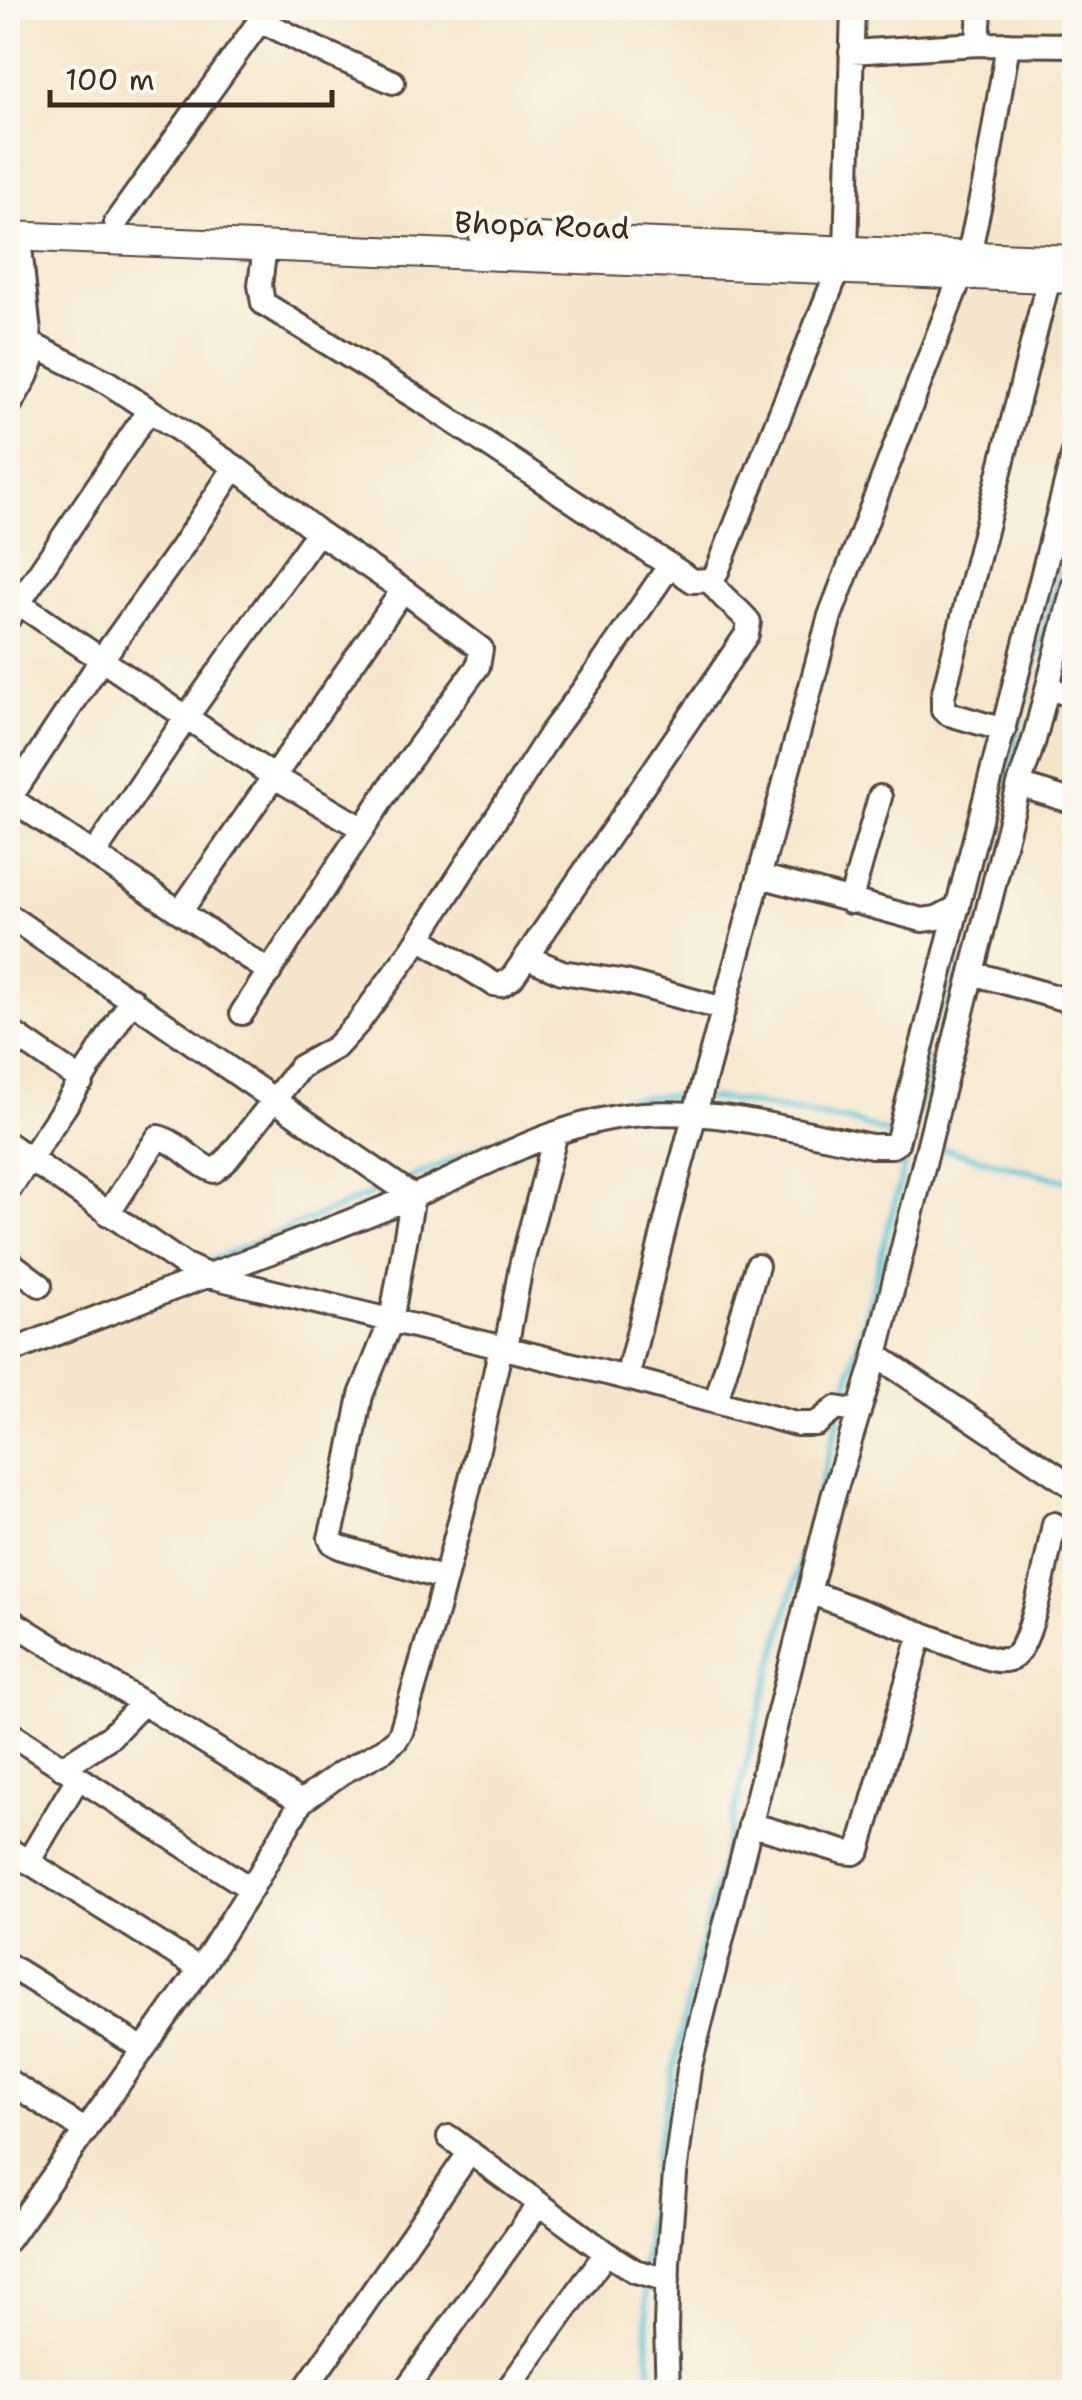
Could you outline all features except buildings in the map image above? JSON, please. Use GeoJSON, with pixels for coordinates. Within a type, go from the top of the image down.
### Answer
{"type":"FeatureCollection","features":[{"type":"Feature","properties":{"kind":"main road","name":"Bhopa Road"},"geometry":{"type":"LineString","coordinates":[[11,230],[116,222],[843,260]]}},
{"type":"Feature","properties":{"kind":"main road","name":"Bhopa Road"},"geometry":{"type":"LineString","coordinates":[[11,230],[265,247],[965,264],[1074,260]]}},
{"type":"Feature","properties":{"kind":"main road","name":"Bhopa Road"},"geometry":{"type":"LineString","coordinates":[[965,264],[1062,279]]}},
{"type":"Feature","properties":{"kind":"street"},"geometry":{"type":"LineString","coordinates":[[265,247],[260,285],[263,303],[433,408],[693,580],[710,580],[730,543],[843,260],[853,15],[831,8]]}},
{"type":"Feature","properties":{"kind":"street"},"geometry":{"type":"LineString","coordinates":[[978,44],[980,8]]}},
{"type":"Feature","properties":{"kind":"street"},"geometry":{"type":"LineString","coordinates":[[116,222],[265,14],[314,48],[394,82]]}},
{"type":"Feature","properties":{"kind":"street"},"geometry":{"type":"LineString","coordinates":[[851,52],[978,44],[1074,44]]}},
{"type":"Feature","properties":{"kind":"street"},"geometry":{"type":"LineString","coordinates":[[627,1378],[830,616],[965,264],[1008,44]]}},
{"type":"Feature","properties":{"kind":"street"},"geometry":{"type":"LineString","coordinates":[[8,408],[32,362],[11,230]]}},
{"type":"Feature","properties":{"kind":"street"},"geometry":{"type":"LineString","coordinates":[[1004,730],[949,714],[943,710],[942,696],[1062,279]]}},
{"type":"Feature","properties":{"kind":"street"},"geometry":{"type":"LineString","coordinates":[[31,344],[107,382],[235,466],[318,532],[481,649],[478,666],[394,781],[242,1014]]}},
{"type":"Feature","properties":{"kind":"street"},"geometry":{"type":"LineString","coordinates":[[149,410],[11,606],[102,659],[273,776],[363,829]]}},
{"type":"Feature","properties":{"kind":"street"},"geometry":{"type":"LineString","coordinates":[[8,1353],[197,1270],[403,1188],[556,1133],[614,1118],[656,1114],[700,1100],[749,1120],[872,1146],[898,1143],[1074,452]]}},
{"type":"Feature","properties":{"kind":"street"},"geometry":{"type":"LineString","coordinates":[[235,466],[9,798],[270,972]]}},
{"type":"Feature","properties":{"kind":"street"},"geometry":{"type":"LineString","coordinates":[[94,854],[318,532]]}},
{"type":"Feature","properties":{"kind":"street"},"geometry":{"type":"LineString","coordinates":[[108,1214],[158,1137],[214,1171],[226,1162],[300,1066],[326,1054],[347,1036],[420,938],[552,733],[670,565]]}},
{"type":"Feature","properties":{"kind":"street"},"geometry":{"type":"LineString","coordinates":[[420,938],[494,984],[501,985],[512,978],[747,634],[749,622],[719,595],[710,580]]}},
{"type":"Feature","properties":{"kind":"street"},"geometry":{"type":"LineString","coordinates":[[668,2392],[666,2328],[654,2277],[675,2174],[689,2069],[832,1497],[847,1409],[876,1355],[1019,785],[1074,585]]}},
{"type":"Feature","properties":{"kind":"street"},"geometry":{"type":"LineString","coordinates":[[180,912],[403,590]]}},
{"type":"Feature","properties":{"kind":"street"},"geometry":{"type":"LineString","coordinates":[[1048,688],[1074,696]]}},
{"type":"Feature","properties":{"kind":"street"},"geometry":{"type":"LineString","coordinates":[[1019,785],[1074,802]]}},
{"type":"Feature","properties":{"kind":"street"},"geometry":{"type":"LineString","coordinates":[[850,902],[880,797]]}},
{"type":"Feature","properties":{"kind":"street"},"geometry":{"type":"LineString","coordinates":[[760,876],[922,920],[936,918],[958,906]]}},
{"type":"Feature","properties":{"kind":"street"},"geometry":{"type":"LineString","coordinates":[[8,915],[403,1188]]}},
{"type":"Feature","properties":{"kind":"street"},"geometry":{"type":"LineString","coordinates":[[526,956],[562,972],[626,982],[724,1009]]}},
{"type":"Feature","properties":{"kind":"street"},"geometry":{"type":"LineString","coordinates":[[972,972],[1074,1002]]}},
{"type":"Feature","properties":{"kind":"street"},"geometry":{"type":"LineString","coordinates":[[8,1191],[132,1000]]}},
{"type":"Feature","properties":{"kind":"street"},"geometry":{"type":"LineString","coordinates":[[8,1030],[82,1081]]}},
{"type":"Feature","properties":{"kind":"street"},"geometry":{"type":"LineString","coordinates":[[8,2240],[17,2207],[86,2131],[200,1969],[302,1802],[340,1772],[384,1750],[401,1732],[472,1475],[556,1133]]}},
{"type":"Feature","properties":{"kind":"street"},"geometry":{"type":"LineString","coordinates":[[8,1144],[197,1270],[809,1426],[836,1408],[847,1409]]}},
{"type":"Feature","properties":{"kind":"street"},"geometry":{"type":"LineString","coordinates":[[403,1188],[391,1321],[362,1395],[330,1538],[333,1544],[445,1579]]}},
{"type":"Feature","properties":{"kind":"street"},"geometry":{"type":"LineString","coordinates":[[8,1262],[40,1285]]}},
{"type":"Feature","properties":{"kind":"street"},"geometry":{"type":"LineString","coordinates":[[716,1401],[758,1266]]}},
{"type":"Feature","properties":{"kind":"street"},"geometry":{"type":"LineString","coordinates":[[876,1355],[1074,1488]]}},
{"type":"Feature","properties":{"kind":"street"},"geometry":{"type":"LineString","coordinates":[[809,1592],[996,1660],[1015,1657],[1036,1605],[1054,1524]]}},
{"type":"Feature","properties":{"kind":"street"},"geometry":{"type":"LineString","coordinates":[[8,1619],[302,1802]]}},
{"type":"Feature","properties":{"kind":"street"},"geometry":{"type":"LineString","coordinates":[[750,1824],[844,1852],[860,1850],[921,1633]]}},
{"type":"Feature","properties":{"kind":"street"},"geometry":{"type":"LineString","coordinates":[[143,1703],[70,1773],[18,1855],[200,1969]]}},
{"type":"Feature","properties":{"kind":"street"},"geometry":{"type":"LineString","coordinates":[[8,1732],[251,1889]]}},
{"type":"Feature","properties":{"kind":"street"},"geometry":{"type":"LineString","coordinates":[[8,1966],[142,2049]]}},
{"type":"Feature","properties":{"kind":"street"},"geometry":{"type":"LineString","coordinates":[[8,2081],[86,2131]]}},
{"type":"Feature","properties":{"kind":"street"},"geometry":{"type":"LineString","coordinates":[[450,2137],[606,2253],[654,2277]]}},
{"type":"Feature","properties":{"kind":"street"},"geometry":{"type":"LineString","coordinates":[[303,2392],[470,2152]]}},
{"type":"Feature","properties":{"kind":"street"},"geometry":{"type":"LineString","coordinates":[[404,2392],[539,2204]]}},
{"type":"Feature","properties":{"kind":"street"},"geometry":{"type":"LineString","coordinates":[[506,2392],[606,2253]]}},
{"type":"Feature","properties":{"kind":"waterway"},"geometry":{"type":"LineString","coordinates":[[842,1405],[1074,514]]}},
{"type":"Feature","properties":{"kind":"waterway"},"geometry":{"type":"LineString","coordinates":[[401,1182],[525,1128],[590,1107],[655,1096],[694,1098]]}},
{"type":"Feature","properties":{"kind":"waterway"},"geometry":{"type":"LineString","coordinates":[[706,1098],[854,1122],[894,1135]]}},
{"type":"Feature","properties":{"kind":"waterway"},"geometry":{"type":"LineString","coordinates":[[944,1149],[1074,1183]]}},
{"type":"Feature","properties":{"kind":"waterway"},"geometry":{"type":"LineString","coordinates":[[203,1264],[390,1186]]}},
{"type":"Feature","properties":{"kind":"waterway"},"geometry":{"type":"LineString","coordinates":[[644,2266],[655,2155],[694,1974],[839,1417]]}},
{"type":"Feature","properties":{"kind":"waterway"},"geometry":{"type":"LineString","coordinates":[[645,2279],[651,2392]]}}]}
